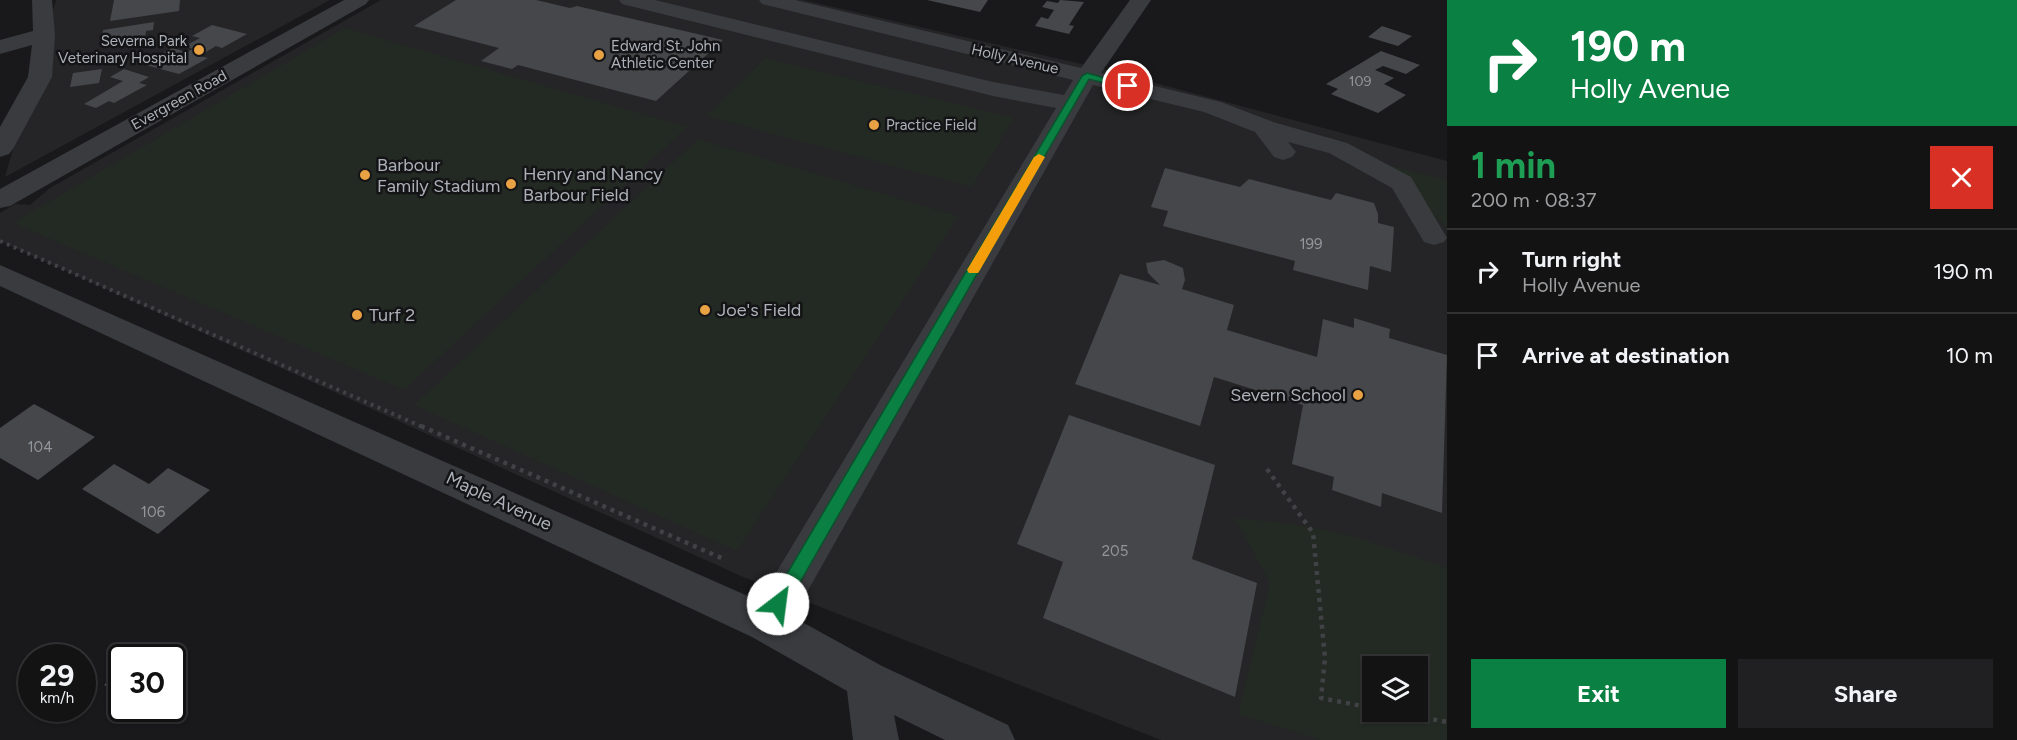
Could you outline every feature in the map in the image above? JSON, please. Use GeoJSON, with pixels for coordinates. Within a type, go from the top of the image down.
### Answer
{"type":"FeatureCollection","features":[{"type":"Feature","properties":{"kind":"street"},"geometry":{"type":"LineString","coordinates":[[0,149],[10,117],[40,76],[44,35],[42,0]]}},
{"type":"Feature","properties":{"kind":"street","name":"Evergreen Road"},"geometry":{"type":"LineString","coordinates":[[0,200],[358,0]]}},
{"type":"Feature","properties":{"kind":"street"},"geometry":{"type":"LineString","coordinates":[[629,0],[993,89],[1071,103]]}},
{"type":"Feature","properties":{"kind":"street","name":"Holly Avenue"},"geometry":{"type":"LineString","coordinates":[[769,0],[1212,107],[1264,127],[1338,148],[1402,183],[1434,236]]}},
{"type":"Feature","properties":{"kind":"street"},"geometry":{"type":"LineString","coordinates":[[767,624],[1087,76],[1141,0]]}},
{"type":"Feature","properties":{"kind":"street"},"geometry":{"type":"LineString","coordinates":[[0,47],[44,35]]}},
{"type":"Feature","properties":{"kind":"street"},"geometry":{"type":"LineString","coordinates":[[1264,127],[1283,152]]}},
{"type":"Feature","properties":{"kind":"street","name":"Maple Avenue"},"geometry":{"type":"LineString","coordinates":[[0,274],[767,624],[867,680],[992,740]]}},
{"type":"Feature","properties":{"kind":"street"},"geometry":{"type":"LineString","coordinates":[[867,680],[876,740]]}},
{"type":"Feature","properties":{"kind":"path"},"geometry":{"type":"LineString","coordinates":[[0,241],[726,560]]}},
{"type":"Feature","properties":{"kind":"path"},"geometry":{"type":"LineString","coordinates":[[1267,469],[1312,533],[1325,658],[1321,698],[1362,706]]}},
{"type":"Feature","properties":{"kind":"path"},"geometry":{"type":"LineString","coordinates":[[1428,718],[1447,722]]}},
{"type":"Feature","properties":{"kind":"shaded area"},"geometry":{"type":"Polygon","coordinates":[[[56,0],[330,0],[5,177],[56,0]]]}},
{"type":"Feature","properties":{"kind":"shaded area"},"geometry":{"type":"Polygon","coordinates":[[[381,0],[803,0],[1103,69],[1447,161],[1447,740],[1161,740],[741,576],[0,241],[0,213],[15,204],[30,205],[50,188],[381,0]]]}},
{"type":"Feature","properties":{"kind":"shaded area","name":"Barbour Family Stadium"},"geometry":{"type":"Polygon","coordinates":[[[345,28],[687,127],[404,390],[13,223],[345,28]]]}},
{"type":"Feature","properties":{"kind":"shaded area","name":"Practice Field"},"geometry":{"type":"Polygon","coordinates":[[[765,58],[1014,118],[972,187],[706,116],[765,58]]]}},
{"type":"Feature","properties":{"kind":"shaded area","name":"Joe's Field"},"geometry":{"type":"Polygon","coordinates":[[[698,139],[958,216],[737,551],[414,405],[698,139]]]}},
{"type":"Feature","properties":{"kind":"shaded area"},"geometry":{"type":"Polygon","coordinates":[[[1376,162],[1447,180],[1447,227],[1376,162]]]}},
{"type":"Feature","properties":{"kind":"shaded area"},"geometry":{"type":"Polygon","coordinates":[[[1235,518],[1292,524],[1353,536],[1447,568],[1447,740],[1321,740],[1238,714],[1270,583],[1235,518]]]}},
{"type":"Feature","properties":{"kind":"building"},"geometry":{"type":"Polygon","coordinates":[[[114,0],[180,0],[179,11],[110,21],[114,0]]]}},
{"type":"Feature","properties":{"kind":"building","name":"Edward St. John Athletic Center"},"geometry":{"type":"Polygon","coordinates":[[[456,0],[536,0],[570,8],[577,6],[723,40],[656,101],[518,65],[512,69],[481,61],[499,48],[414,26],[456,0]]]}},
{"type":"Feature","properties":{"kind":"building"},"geometry":{"type":"Polygon","coordinates":[[[927,0],[988,0],[980,12],[927,0]]]}},
{"type":"Feature","properties":{"kind":"building"},"geometry":{"type":"Polygon","coordinates":[[[1060,0],[1084,2],[1069,25],[1074,26],[1069,34],[1035,26],[1041,17],[1048,19],[1054,10],[1042,7],[1047,1],[1058,3],[1060,0]]]}},
{"type":"Feature","properties":{"kind":"building"},"geometry":{"type":"Polygon","coordinates":[[[154,22],[153,30],[146,31],[145,38],[134,40],[133,43],[101,45],[103,30],[154,22]]]}},
{"type":"Feature","properties":{"kind":"building","name":"Severna Park Veterinary Hospital"},"geometry":{"type":"Polygon","coordinates":[[[212,25],[247,34],[222,48],[216,46],[199,56],[208,58],[179,74],[142,64],[172,48],[186,52],[193,49],[185,46],[200,38],[192,36],[212,25]]]}},
{"type":"Feature","properties":{"kind":"building"},"geometry":{"type":"Polygon","coordinates":[[[1382,26],[1412,36],[1398,46],[1368,37],[1382,26]]]}},
{"type":"Feature","properties":{"kind":"building"},"geometry":{"type":"Polygon","coordinates":[[[1381,51],[1420,65],[1406,74],[1383,66],[1375,70],[1394,78],[1384,84],[1406,95],[1378,113],[1331,94],[1338,89],[1326,84],[1381,51]]]}},
{"type":"Feature","properties":{"kind":"building"},"geometry":{"type":"Polygon","coordinates":[[[102,69],[99,83],[70,87],[73,73],[102,69]]]}},
{"type":"Feature","properties":{"kind":"building"},"geometry":{"type":"Polygon","coordinates":[[[124,69],[149,77],[139,83],[147,85],[114,103],[109,101],[96,108],[84,104],[123,81],[110,77],[124,69]]]}},
{"type":"Feature","properties":{"kind":"building"},"geometry":{"type":"Polygon","coordinates":[[[1165,168],[1240,187],[1249,179],[1331,200],[1336,193],[1374,203],[1378,223],[1394,227],[1391,272],[1370,266],[1368,290],[1293,270],[1295,261],[1163,226],[1168,211],[1151,207],[1165,168]]]}},
{"type":"Feature","properties":{"kind":"building","name":"Severn School"},"geometry":{"type":"Polygon","coordinates":[[[1164,260],[1183,268],[1185,280],[1182,289],[1234,305],[1227,330],[1317,357],[1323,319],[1354,328],[1354,318],[1390,329],[1389,338],[1447,355],[1442,513],[1382,493],[1381,507],[1332,490],[1334,477],[1292,464],[1303,405],[1214,377],[1200,426],[1075,384],[1120,274],[1160,285],[1148,273],[1146,263],[1164,260]]]}},
{"type":"Feature","properties":{"kind":"building"},"geometry":{"type":"Polygon","coordinates":[[[34,404],[95,437],[38,480],[0,458],[0,428],[34,404]]]}},
{"type":"Feature","properties":{"kind":"building"},"geometry":{"type":"Polygon","coordinates":[[[1069,415],[1215,465],[1192,559],[1257,583],[1235,697],[1043,618],[1063,562],[1017,544],[1069,415]]]}},
{"type":"Feature","properties":{"kind":"building"},"geometry":{"type":"Polygon","coordinates":[[[114,464],[149,484],[168,468],[210,490],[158,534],[82,489],[114,464]]]}},
{"type":"Feature","properties":{"kind":"slow traffic"},"geometry":{"type":"LineString","coordinates":[[973,270],[1039,157]]}},
{"type":"Feature","properties":{"kind":"place","name":"Severna Park Veterinary Hospital"},"geometry":{"type":"Point","coordinates":[199,50]}},
{"type":"Feature","properties":{"kind":"place","name":"Edward St. John Athletic Center"},"geometry":{"type":"Point","coordinates":[599,55]}},
{"type":"Feature","properties":{"kind":"place","name":"Practice Field"},"geometry":{"type":"Point","coordinates":[874,125]}},
{"type":"Feature","properties":{"kind":"place","name":"Barbour Family Stadium"},"geometry":{"type":"Point","coordinates":[365,175]}},
{"type":"Feature","properties":{"kind":"place","name":"Henry and Nancy Barbour Field"},"geometry":{"type":"Point","coordinates":[511,184]}},
{"type":"Feature","properties":{"kind":"place","name":"Joe's Field"},"geometry":{"type":"Point","coordinates":[705,310]}},
{"type":"Feature","properties":{"kind":"place","name":"Turf 2"},"geometry":{"type":"Point","coordinates":[357,315]}},
{"type":"Feature","properties":{"kind":"place","name":"Severn School"},"geometry":{"type":"Point","coordinates":[1358,395]}},
{"type":"Feature","properties":{"kind":"route"},"geometry":{"type":"LineString","coordinates":[[778,604],[1087,76],[1128,86]]}}]}
